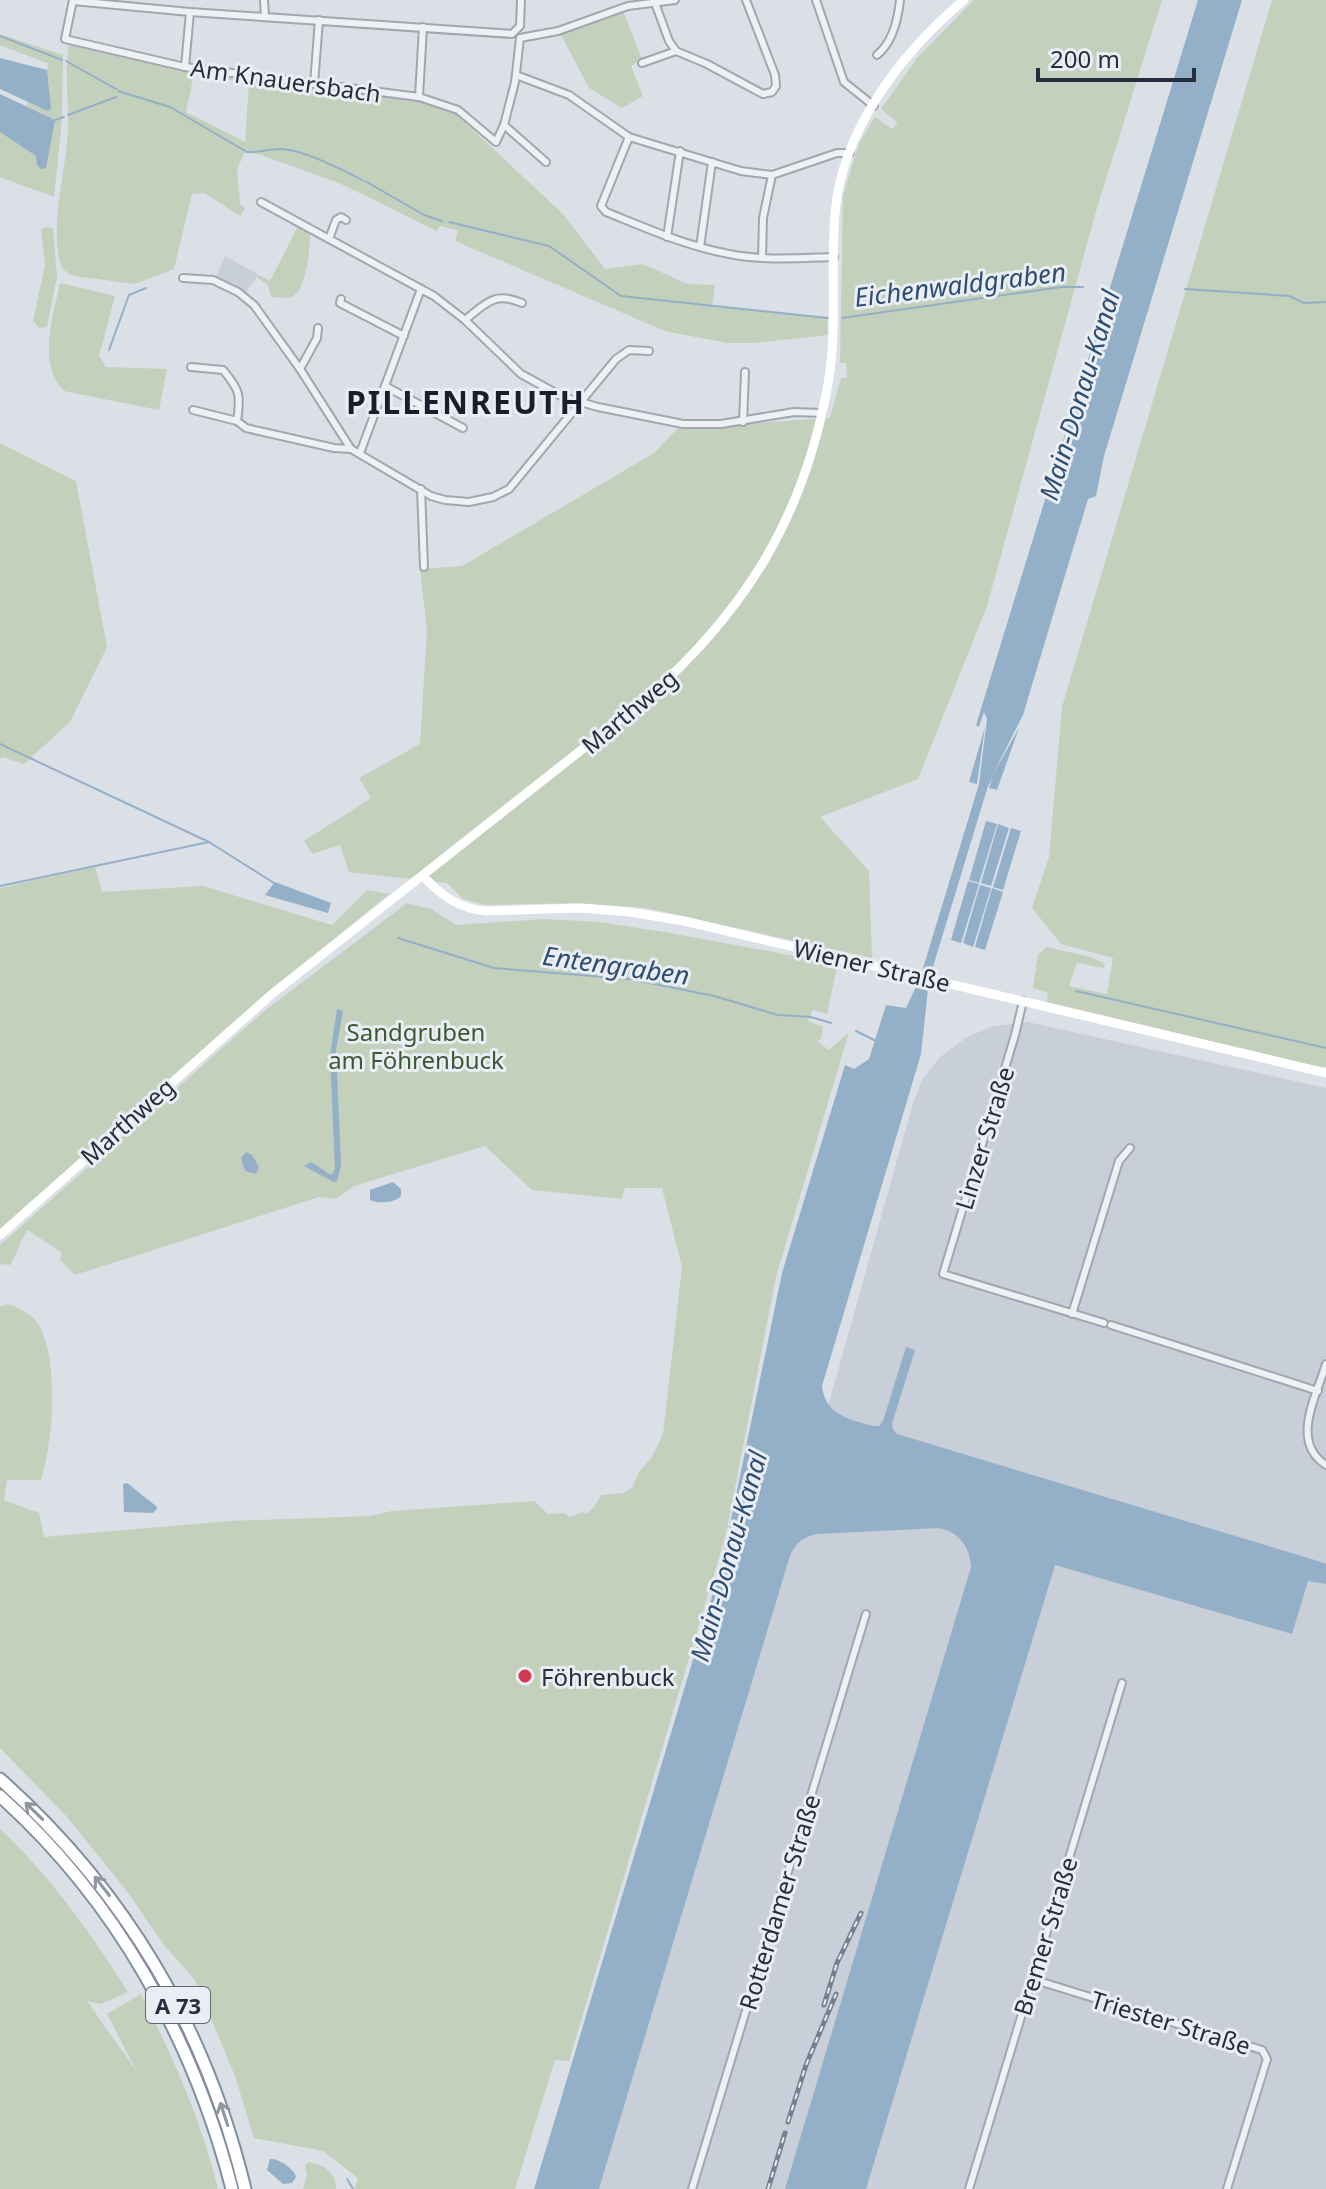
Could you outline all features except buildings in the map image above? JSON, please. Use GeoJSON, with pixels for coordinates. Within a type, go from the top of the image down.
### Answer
{"type":"FeatureCollection","features":[{"type":"Feature","properties":{"kind":"highway","name":"A 73"},"geometry":{"type":"LineString","coordinates":[[0,1779],[53,1829],[97,1880],[152,1959],[209,2072],[232,2138],[245,2189]]}},
{"type":"Feature","properties":{"kind":"highway","name":"A 73"},"geometry":{"type":"LineString","coordinates":[[0,1796],[76,1875],[140,1966],[191,2065],[211,2117],[232,2189]]}},
{"type":"Feature","properties":{"kind":"main road","name":"Marthweg"},"geometry":{"type":"LineString","coordinates":[[0,1235],[260,1004],[614,726],[680,669],[714,634],[745,593],[778,535],[802,479],[822,413],[832,347],[836,202],[850,153],[874,106],[912,53],[962,1]]}},
{"type":"Feature","properties":{"kind":"main road","name":"Wiener Straße"},"geometry":{"type":"LineString","coordinates":[[423,876],[447,899],[473,910],[566,907],[642,913],[750,935],[1326,1073]]}},
{"type":"Feature","properties":{"kind":"street"},"geometry":{"type":"LineString","coordinates":[[264,0],[265,16]]}},
{"type":"Feature","properties":{"kind":"street"},"geometry":{"type":"LineString","coordinates":[[521,0],[516,75],[504,125],[546,162]]}},
{"type":"Feature","properties":{"kind":"street"},"geometry":{"type":"LineString","coordinates":[[73,1],[519,35],[558,31],[627,3],[675,0]]}},
{"type":"Feature","properties":{"kind":"street"},"geometry":{"type":"LineString","coordinates":[[655,3],[669,41],[676,51],[763,94],[772,92],[776,86],[775,75],[746,0]]}},
{"type":"Feature","properties":{"kind":"street"},"geometry":{"type":"LineString","coordinates":[[816,0],[844,82],[874,106]]}},
{"type":"Feature","properties":{"kind":"street"},"geometry":{"type":"LineString","coordinates":[[877,55],[894,30],[900,0]]}},
{"type":"Feature","properties":{"kind":"street","name":"Am Knauersbach"},"geometry":{"type":"LineString","coordinates":[[73,1],[65,39],[185,67],[419,97],[458,110],[496,142],[504,125]]}},
{"type":"Feature","properties":{"kind":"street"},"geometry":{"type":"LineString","coordinates":[[185,67],[190,12]]}},
{"type":"Feature","properties":{"kind":"street"},"geometry":{"type":"LineString","coordinates":[[314,84],[319,20]]}},
{"type":"Feature","properties":{"kind":"street"},"geometry":{"type":"LineString","coordinates":[[419,97],[423,27]]}},
{"type":"Feature","properties":{"kind":"street"},"geometry":{"type":"LineString","coordinates":[[642,63],[676,51]]}},
{"type":"Feature","properties":{"kind":"street"},"geometry":{"type":"LineString","coordinates":[[516,75],[569,95],[629,137],[741,171],[772,175],[837,153],[850,153]]}},
{"type":"Feature","properties":{"kind":"street"},"geometry":{"type":"LineString","coordinates":[[629,137],[601,206],[606,212],[700,247],[762,258],[834,257]]}},
{"type":"Feature","properties":{"kind":"street"},"geometry":{"type":"LineString","coordinates":[[667,237],[680,151]]}},
{"type":"Feature","properties":{"kind":"street"},"geometry":{"type":"LineString","coordinates":[[700,247],[712,162]]}},
{"type":"Feature","properties":{"kind":"street"},"geometry":{"type":"LineString","coordinates":[[762,258],[763,218],[772,175]]}},
{"type":"Feature","properties":{"kind":"street"},"geometry":{"type":"LineString","coordinates":[[261,202],[421,289],[465,320],[521,374],[563,397],[683,424],[743,422],[794,412],[822,413]]}},
{"type":"Feature","properties":{"kind":"street"},"geometry":{"type":"LineString","coordinates":[[329,239],[336,220],[341,217],[346,220]]}},
{"type":"Feature","properties":{"kind":"street"},"geometry":{"type":"LineString","coordinates":[[183,278],[213,280],[246,297],[300,369],[351,449]]}},
{"type":"Feature","properties":{"kind":"street"},"geometry":{"type":"LineString","coordinates":[[360,453],[421,289]]}},
{"type":"Feature","properties":{"kind":"street"},"geometry":{"type":"LineString","coordinates":[[465,320],[494,298],[512,298],[522,303]]}},
{"type":"Feature","properties":{"kind":"street"},"geometry":{"type":"LineString","coordinates":[[341,299],[340,303],[404,336]]}},
{"type":"Feature","properties":{"kind":"street"},"geometry":{"type":"LineString","coordinates":[[300,369],[317,338],[318,328]]}},
{"type":"Feature","properties":{"kind":"street"},"geometry":{"type":"LineString","coordinates":[[193,410],[237,421],[246,428],[351,449],[445,500],[469,502],[493,497],[509,489],[621,354],[634,349],[649,351]]}},
{"type":"Feature","properties":{"kind":"street"},"geometry":{"type":"LineString","coordinates":[[191,367],[223,370],[237,387],[240,401],[237,421]]}},
{"type":"Feature","properties":{"kind":"street"},"geometry":{"type":"LineString","coordinates":[[743,422],[745,372]]}},
{"type":"Feature","properties":{"kind":"street"},"geometry":{"type":"LineString","coordinates":[[385,386],[463,428]]}},
{"type":"Feature","properties":{"kind":"street"},"geometry":{"type":"LineString","coordinates":[[421,489],[424,567]]}},
{"type":"Feature","properties":{"kind":"street","name":"Linzer Straße"},"geometry":{"type":"LineString","coordinates":[[1023,1001],[943,1274],[1072,1314]]}},
{"type":"Feature","properties":{"kind":"street"},"geometry":{"type":"LineString","coordinates":[[1130,1148],[1119,1161],[1072,1314],[1318,1391]]}},
{"type":"Feature","properties":{"kind":"street"},"geometry":{"type":"LineString","coordinates":[[1326,1364],[1307,1425],[1306,1440],[1312,1453],[1326,1465]]}},
{"type":"Feature","properties":{"kind":"street","name":"Rotterdamer Straße"},"geometry":{"type":"LineString","coordinates":[[692,2189],[866,1614]]}},
{"type":"Feature","properties":{"kind":"street","name":"Bremer Straße"},"geometry":{"type":"LineString","coordinates":[[969,2189],[1122,1683]]}},
{"type":"Feature","properties":{"kind":"street","name":"Triester Straße"},"geometry":{"type":"LineString","coordinates":[[1032,1979],[1262,2050],[1267,2059],[1227,2189]]}},
{"type":"Feature","properties":{"kind":"shaded area"},"geometry":{"type":"Polygon","coordinates":[[[225,256],[259,275],[244,294],[215,279],[225,256]]]}},
{"type":"Feature","properties":{"kind":"shaded area"},"geometry":{"type":"Polygon","coordinates":[[[1028,1022],[1326,1088],[1326,2189],[599,2189],[789,1559],[828,1406],[912,1107],[922,1080],[940,1057],[967,1037],[994,1026],[1028,1022]]]}},
{"type":"Feature","properties":{"kind":"green space"},"geometry":{"type":"Polygon","coordinates":[[[974,0],[1162,0],[1097,208],[987,606],[918,779],[820,817],[869,871],[872,958],[646,908],[578,903],[485,905],[463,899],[447,883],[349,872],[340,845],[312,854],[304,841],[371,798],[359,778],[420,744],[427,631],[420,569],[462,566],[654,453],[678,428],[830,418],[841,378],[847,378],[846,363],[840,363],[843,196],[859,143],[875,117],[892,129],[898,123],[881,109],[917,58],[974,0]]]}},
{"type":"Feature","properties":{"kind":"green space"},"geometry":{"type":"Polygon","coordinates":[[[1272,0],[1326,0],[1326,1067],[1047,1002],[1048,993],[1033,988],[1038,955],[1046,947],[1091,957],[1105,964],[1104,968],[1077,963],[1069,986],[1107,994],[1113,958],[1061,944],[1032,908],[1049,857],[1062,707],[1272,0]]]}},
{"type":"Feature","properties":{"kind":"green space"},"geometry":{"type":"Polygon","coordinates":[[[623,11],[642,59],[631,66],[643,96],[622,108],[589,88],[560,33],[623,11]]]}},
{"type":"Feature","properties":{"kind":"green space"},"geometry":{"type":"Polygon","coordinates":[[[0,34],[63,55],[62,120],[54,197],[0,177],[0,132],[36,156],[55,120],[26,106],[29,100],[48,111],[50,109],[49,64],[0,45],[0,34]]]}},
{"type":"Feature","properties":{"kind":"green space"},"geometry":{"type":"Polygon","coordinates":[[[69,44],[183,68],[445,104],[563,214],[605,269],[642,264],[688,284],[715,285],[712,306],[827,318],[828,335],[727,343],[665,331],[455,241],[458,230],[440,226],[437,231],[339,183],[245,152],[237,169],[240,204],[245,208],[240,216],[204,193],[192,194],[174,269],[135,284],[74,276],[61,265],[57,243],[68,130],[69,44]],[[194,74],[186,112],[245,142],[249,83],[194,74]]]}},
{"type":"Feature","properties":{"kind":"green space"},"geometry":{"type":"Polygon","coordinates":[[[298,226],[310,233],[301,287],[291,297],[271,297],[268,285],[258,278],[259,275],[270,281],[298,226]]]}},
{"type":"Feature","properties":{"kind":"green space"},"geometry":{"type":"Polygon","coordinates":[[[53,228],[57,276],[47,327],[39,328],[33,321],[45,265],[41,230],[53,228]]]}},
{"type":"Feature","properties":{"kind":"green space"},"geometry":{"type":"Polygon","coordinates":[[[60,283],[115,296],[99,356],[106,367],[167,369],[159,410],[64,391],[56,380],[49,353],[60,283]]]}},
{"type":"Feature","properties":{"kind":"green space"},"geometry":{"type":"Polygon","coordinates":[[[0,443],[76,481],[107,647],[70,722],[24,764],[0,759],[0,443]]]}},
{"type":"Feature","properties":{"kind":"green space"},"geometry":{"type":"Polygon","coordinates":[[[95,867],[102,892],[203,886],[332,925],[367,890],[389,894],[279,984],[0,1229],[0,888],[95,867]]]}},
{"type":"Feature","properties":{"kind":"green space","name":"Sandgruben am Föhrenbuck"},"geometry":{"type":"Polygon","coordinates":[[[407,903],[431,909],[456,925],[544,919],[598,922],[831,963],[830,966],[837,967],[827,1014],[813,1010],[808,1021],[823,1027],[821,1039],[817,1041],[829,1050],[849,1032],[776,1277],[726,1534],[569,2061],[555,2060],[515,2189],[354,2189],[358,2178],[323,2151],[254,2138],[235,2076],[195,1980],[164,1945],[126,1890],[67,1817],[0,1748],[0,1307],[8,1304],[32,1317],[43,1335],[49,1354],[51,1421],[41,1480],[7,1480],[4,1500],[39,1513],[44,1537],[230,1521],[371,1516],[392,1511],[534,1501],[548,1514],[564,1513],[570,1517],[583,1512],[587,1514],[601,1495],[623,1493],[632,1488],[639,1472],[652,1457],[663,1434],[682,1267],[662,1188],[625,1188],[622,1199],[532,1190],[485,1146],[354,1186],[336,1199],[319,1197],[75,1275],[60,1260],[62,1253],[28,1230],[10,1265],[0,1264],[0,1245],[263,1012],[407,903]]]}},
{"type":"Feature","properties":{"kind":"green space"},"geometry":{"type":"Polygon","coordinates":[[[0,1829],[69,1906],[128,1992],[101,2004],[87,2001],[137,2072],[107,2014],[141,1994],[185,2089],[218,2189],[0,2189],[0,1829]]]}},
{"type":"Feature","properties":{"kind":"green space"},"geometry":{"type":"Polygon","coordinates":[[[309,2162],[328,2170],[334,2178],[336,2189],[303,2189],[307,2176],[305,2165],[309,2162]]]}},
{"type":"Feature","properties":{"kind":"water","name":"Main-Donau-Kanal"},"geometry":{"type":"Polygon","coordinates":[[[1198,0],[1242,0],[1104,456],[1096,496],[1088,499],[1023,715],[992,776],[1019,728],[997,790],[989,788],[992,779],[988,786],[929,980],[921,1054],[822,1386],[833,1410],[855,1421],[879,1426],[906,1347],[915,1350],[892,1424],[897,1434],[1318,1561],[1326,1564],[1326,1584],[1308,1581],[1292,1634],[1055,1565],[866,2189],[785,2189],[971,1567],[962,1542],[952,1533],[939,1528],[817,1534],[799,1542],[789,1559],[599,2189],[534,2189],[722,1563],[782,1273],[845,1065],[854,1069],[869,1059],[886,1005],[906,1008],[920,978],[979,784],[987,719],[984,712],[979,727],[976,725],[1198,0]]]}},
{"type":"Feature","properties":{"kind":"water"},"geometry":{"type":"Polygon","coordinates":[[[0,58],[47,70],[51,109],[48,111],[0,89],[0,58]]]}},
{"type":"Feature","properties":{"kind":"water"},"geometry":{"type":"Polygon","coordinates":[[[0,94],[55,120],[46,168],[41,169],[36,156],[0,132],[0,94]]]}},
{"type":"Feature","properties":{"kind":"water"},"geometry":{"type":"Polygon","coordinates":[[[985,727],[977,784],[969,782],[985,727]]]}},
{"type":"Feature","properties":{"kind":"water"},"geometry":{"type":"Polygon","coordinates":[[[986,821],[997,824],[979,883],[969,880],[986,821]]]}},
{"type":"Feature","properties":{"kind":"water"},"geometry":{"type":"Polygon","coordinates":[[[998,824],[1009,828],[991,886],[981,883],[998,824]]]}},
{"type":"Feature","properties":{"kind":"water"},"geometry":{"type":"Polygon","coordinates":[[[1011,828],[1021,831],[1003,890],[993,887],[1011,828]]]}},
{"type":"Feature","properties":{"kind":"water"},"geometry":{"type":"Polygon","coordinates":[[[968,881],[979,884],[961,943],[951,940],[968,881]]]}},
{"type":"Feature","properties":{"kind":"water"},"geometry":{"type":"Polygon","coordinates":[[[275,882],[331,903],[328,913],[265,895],[275,882]]]}},
{"type":"Feature","properties":{"kind":"water"},"geometry":{"type":"Polygon","coordinates":[[[980,885],[991,888],[973,947],[963,943],[980,885]]]}},
{"type":"Feature","properties":{"kind":"water"},"geometry":{"type":"Polygon","coordinates":[[[992,888],[1003,892],[985,950],[975,947],[992,888]]]}},
{"type":"Feature","properties":{"kind":"water"},"geometry":{"type":"Polygon","coordinates":[[[337,1009],[343,1011],[336,1050],[341,1165],[334,1182],[304,1166],[311,1162],[331,1175],[335,1169],[330,1055],[337,1009]]]}},
{"type":"Feature","properties":{"kind":"water"},"geometry":{"type":"Polygon","coordinates":[[[246,1152],[252,1155],[259,1167],[256,1174],[245,1171],[241,1158],[246,1152]]]}},
{"type":"Feature","properties":{"kind":"water"},"geometry":{"type":"Polygon","coordinates":[[[393,1182],[401,1189],[401,1196],[386,1202],[370,1200],[370,1190],[393,1182]]]}},
{"type":"Feature","properties":{"kind":"water"},"geometry":{"type":"Polygon","coordinates":[[[127,1483],[156,1506],[153,1513],[124,1512],[123,1484],[127,1483]]]}},
{"type":"Feature","properties":{"kind":"water"},"geometry":{"type":"Polygon","coordinates":[[[270,2159],[282,2162],[292,2171],[296,2177],[292,2183],[283,2184],[267,2170],[270,2159]]]}},
{"type":"Feature","properties":{"kind":"waterway"},"geometry":{"type":"LineString","coordinates":[[0,36],[62,60]]}},
{"type":"Feature","properties":{"kind":"waterway"},"geometry":{"type":"LineString","coordinates":[[66,61],[116,89]]}},
{"type":"Feature","properties":{"kind":"waterway","name":"Eichenwaldgraben"},"geometry":{"type":"LineString","coordinates":[[118,91],[170,107],[247,152],[279,149],[298,152],[362,180]]}},
{"type":"Feature","properties":{"kind":"waterway","name":"Eichenwaldgraben"},"geometry":{"type":"LineString","coordinates":[[68,115],[116,97]]}},
{"type":"Feature","properties":{"kind":"waterway","name":"Eichenwaldgraben"},"geometry":{"type":"LineString","coordinates":[[55,120],[64,117]]}},
{"type":"Feature","properties":{"kind":"waterway","name":"Eichenwaldgraben"},"geometry":{"type":"LineString","coordinates":[[365,181],[424,215],[442,221]]}},
{"type":"Feature","properties":{"kind":"waterway","name":"Eichenwaldgraben"},"geometry":{"type":"LineString","coordinates":[[449,222],[549,246],[621,296],[828,318]]}},
{"type":"Feature","properties":{"kind":"waterway","name":"Eichenwaldgraben"},"geometry":{"type":"LineString","coordinates":[[842,318],[1061,287],[1083,287]]}},
{"type":"Feature","properties":{"kind":"waterway"},"geometry":{"type":"LineString","coordinates":[[109,350],[129,295],[146,288]]}},
{"type":"Feature","properties":{"kind":"waterway","name":"Eichenwaldgraben"},"geometry":{"type":"LineString","coordinates":[[1185,289],[1289,296],[1304,303],[1326,302]]}},
{"type":"Feature","properties":{"kind":"waterway"},"geometry":{"type":"LineString","coordinates":[[0,744],[209,842]]}},
{"type":"Feature","properties":{"kind":"waterway","name":"Entengraben"},"geometry":{"type":"LineString","coordinates":[[0,886],[209,842],[274,883]]}},
{"type":"Feature","properties":{"kind":"waterway","name":"Entengraben"},"geometry":{"type":"LineString","coordinates":[[398,938],[494,968],[630,979],[714,996],[778,1015],[811,1017],[831,1023]]}},
{"type":"Feature","properties":{"kind":"waterway","name":"Entengraben"},"geometry":{"type":"LineString","coordinates":[[1076,991],[1326,1048]]}},
{"type":"Feature","properties":{"kind":"waterway","name":"Entengraben"},"geometry":{"type":"LineString","coordinates":[[856,1031],[876,1041]]}},
{"type":"Feature","properties":{"kind":"waterway"},"geometry":{"type":"LineString","coordinates":[[347,2179],[353,2189]]}},
{"type":"Feature","properties":{"kind":"railway"},"geometry":{"type":"LineString","coordinates":[[824,2005],[837,1963],[861,1913]]}},
{"type":"Feature","properties":{"kind":"railway"},"geometry":{"type":"LineString","coordinates":[[788,2122],[806,2065],[836,1994]]}},
{"type":"Feature","properties":{"kind":"railway"},"geometry":{"type":"LineString","coordinates":[[768,2189],[785,2133]]}},
{"type":"Feature","properties":{"kind":"place","name":"Föhrenbuck"},"geometry":{"type":"Point","coordinates":[525,1676]}},
{"type":"Feature","properties":{"kind":"district","name":"PILLENREUTH"},"geometry":{"type":"Point","coordinates":[466,401]}}]}
